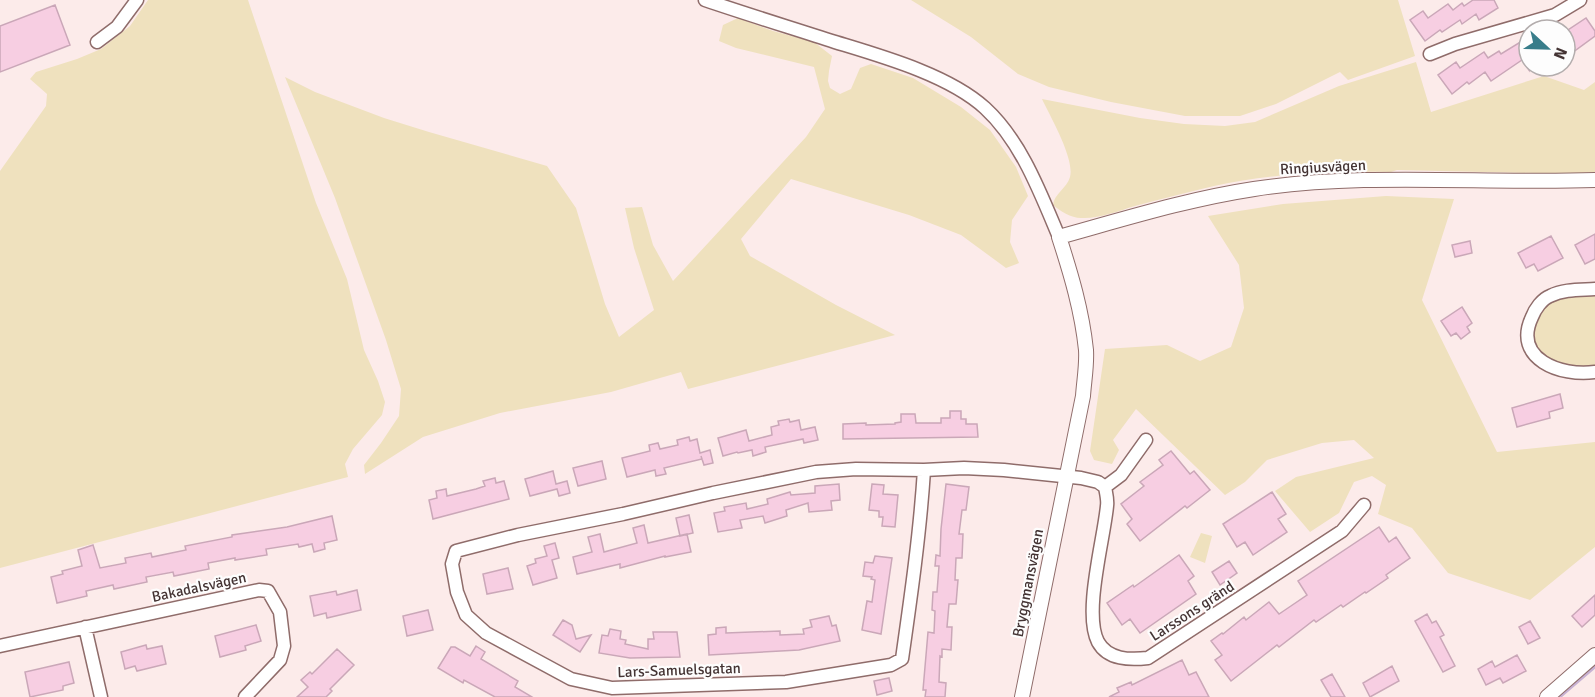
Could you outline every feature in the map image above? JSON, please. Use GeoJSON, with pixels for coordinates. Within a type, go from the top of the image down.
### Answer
{"type":"FeatureCollection","features":[{"type":"Feature","properties":{"kind":"street"},"geometry":{"type":"LineString","coordinates":[[97,42],[117,27],[137,0]]}},
{"type":"Feature","properties":{"kind":"street"},"geometry":{"type":"LineString","coordinates":[[705,0],[906,65],[958,89],[984,107],[1005,130],[1029,172],[1059,237]]}},
{"type":"Feature","properties":{"kind":"street"},"geometry":{"type":"LineString","coordinates":[[1430,54],[1455,44],[1555,15],[1580,0]]}},
{"type":"Feature","properties":{"kind":"street","name":"Ringiusvägen"},"geometry":{"type":"LineString","coordinates":[[1059,237],[1164,207],[1254,189],[1329,181],[1548,182],[1595,180]]}},
{"type":"Feature","properties":{"kind":"street","name":"Bryggmansvägen"},"geometry":{"type":"LineString","coordinates":[[1022,697],[1083,396],[1086,352],[1081,317],[1073,281],[1059,237]]}},
{"type":"Feature","properties":{"kind":"street"},"geometry":{"type":"LineString","coordinates":[[1595,289],[1566,291],[1548,297],[1534,311],[1527,326],[1532,352],[1546,365],[1561,371],[1585,374],[1595,372]]}},
{"type":"Feature","properties":{"kind":"street"},"geometry":{"type":"LineString","coordinates":[[1067,476],[1098,482],[1105,488],[1121,475],[1146,440]]}},
{"type":"Feature","properties":{"kind":"street","name":"Lars-Samuelsgatan"},"geometry":{"type":"LineString","coordinates":[[924,470],[914,574],[902,659],[891,665],[786,682],[612,688],[571,679],[486,633],[466,615],[457,592],[452,564],[456,551],[816,472],[856,469],[964,468],[1067,476]]}},
{"type":"Feature","properties":{"kind":"street","name":"Larssons gränd"},"geometry":{"type":"LineString","coordinates":[[1105,488],[1107,504],[1092,619],[1098,642],[1107,651],[1131,660],[1148,658],[1342,531],[1365,505]]}},
{"type":"Feature","properties":{"kind":"street","name":"Bakadalsvägen"},"geometry":{"type":"LineString","coordinates":[[86,627],[259,590],[268,591],[280,612],[284,646],[280,660],[245,697]]}},
{"type":"Feature","properties":{"kind":"street"},"geometry":{"type":"LineString","coordinates":[[0,646],[86,627],[101,697]]}},
{"type":"Feature","properties":{"kind":"street"},"geometry":{"type":"LineString","coordinates":[[1547,697],[1595,655]]}},
{"type":"Feature","properties":{"kind":"shaded area"},"geometry":{"type":"Polygon","coordinates":[[[148,0],[248,0],[316,203],[347,279],[364,350],[385,402],[382,415],[353,449],[345,464],[348,477],[0,568],[0,171],[46,106],[47,94],[30,79],[36,72],[101,49],[130,26],[148,0]]]}},
{"type":"Feature","properties":{"kind":"shaded area"},"geometry":{"type":"Polygon","coordinates":[[[911,0],[1398,0],[1415,56],[1348,80],[1340,72],[1276,104],[1240,116],[1185,116],[1049,87],[1018,74],[971,37],[911,0]]]}},
{"type":"Feature","properties":{"kind":"shaded area"},"geometry":{"type":"Polygon","coordinates":[[[738,18],[773,31],[814,42],[832,56],[828,81],[830,88],[840,94],[851,89],[860,68],[871,64],[913,78],[961,107],[990,130],[1016,167],[1028,196],[1012,220],[1010,242],[1019,263],[1006,268],[961,235],[909,215],[791,179],[741,239],[750,256],[836,305],[895,335],[688,389],[681,372],[611,392],[500,413],[423,437],[365,474],[364,465],[399,416],[401,389],[386,340],[335,198],[285,77],[315,92],[384,118],[547,166],[576,208],[605,304],[619,337],[654,310],[634,248],[625,208],[642,207],[653,245],[673,281],[806,137],[825,109],[814,67],[736,48],[719,41],[723,25],[738,18]]]}},
{"type":"Feature","properties":{"kind":"shaded area"},"geometry":{"type":"Polygon","coordinates":[[[1416,62],[1431,112],[1538,78],[1550,78],[1584,90],[1595,82],[1595,172],[1574,174],[1397,170],[1302,174],[1258,178],[1214,186],[1095,217],[1073,217],[1053,205],[1070,177],[1071,169],[1061,138],[1042,99],[1140,118],[1184,124],[1225,126],[1255,122],[1339,86],[1416,62]]]}},
{"type":"Feature","properties":{"kind":"shaded area"},"geometry":{"type":"Polygon","coordinates":[[[1386,196],[1454,199],[1422,300],[1497,452],[1595,442],[1595,547],[1530,600],[1448,573],[1412,528],[1378,514],[1386,485],[1372,476],[1354,482],[1339,513],[1310,532],[1275,491],[1296,477],[1374,458],[1354,440],[1322,443],[1267,460],[1245,482],[1225,495],[1136,409],[1113,440],[1119,450],[1112,464],[1094,460],[1090,451],[1105,349],[1167,345],[1200,361],[1231,347],[1244,308],[1239,265],[1208,216],[1283,204],[1386,196]]]}},
{"type":"Feature","properties":{"kind":"shaded area"},"geometry":{"type":"Polygon","coordinates":[[[1595,291],[1595,370],[1554,370],[1533,362],[1529,330],[1538,308],[1566,293],[1595,291]]]}},
{"type":"Feature","properties":{"kind":"shaded area"},"geometry":{"type":"Polygon","coordinates":[[[1201,533],[1212,536],[1205,563],[1190,557],[1201,533]]]}},
{"type":"Feature","properties":{"kind":"building"},"geometry":{"type":"Polygon","coordinates":[[[1473,0],[1494,0],[1498,8],[1479,20],[1476,14],[1462,24],[1460,20],[1425,41],[1410,20],[1423,11],[1428,18],[1448,4],[1453,10],[1462,3],[1464,6],[1473,0]]]}},
{"type":"Feature","properties":{"kind":"building"},"geometry":{"type":"Polygon","coordinates":[[[55,5],[70,45],[0,72],[0,26],[55,5]]]}},
{"type":"Feature","properties":{"kind":"building"},"geometry":{"type":"Polygon","coordinates":[[[1586,18],[1595,31],[1595,36],[1577,49],[1577,24],[1586,18]]]}},
{"type":"Feature","properties":{"kind":"building"},"geometry":{"type":"Polygon","coordinates":[[[1517,44],[1517,63],[1491,81],[1485,72],[1452,94],[1438,75],[1456,62],[1460,68],[1484,52],[1488,58],[1499,51],[1501,54],[1517,44]]]}},
{"type":"Feature","properties":{"kind":"building"},"geometry":{"type":"Polygon","coordinates":[[[1595,234],[1595,259],[1585,264],[1575,245],[1595,234]]]}},
{"type":"Feature","properties":{"kind":"building"},"geometry":{"type":"Polygon","coordinates":[[[1551,236],[1563,258],[1538,271],[1534,264],[1526,268],[1518,253],[1551,236]]]}},
{"type":"Feature","properties":{"kind":"building"},"geometry":{"type":"Polygon","coordinates":[[[1470,241],[1472,253],[1455,257],[1452,245],[1470,241]]]}},
{"type":"Feature","properties":{"kind":"building"},"geometry":{"type":"Polygon","coordinates":[[[1462,307],[1472,323],[1467,327],[1470,332],[1461,339],[1456,333],[1451,336],[1441,321],[1462,307]]]}},
{"type":"Feature","properties":{"kind":"building"},"geometry":{"type":"Polygon","coordinates":[[[1560,394],[1563,408],[1549,412],[1550,418],[1517,427],[1512,408],[1560,394]]]}},
{"type":"Feature","properties":{"kind":"building"},"geometry":{"type":"Polygon","coordinates":[[[950,411],[961,411],[961,419],[966,419],[966,424],[977,424],[978,437],[843,439],[843,424],[895,424],[901,422],[901,414],[915,414],[916,423],[941,423],[941,418],[950,418],[950,411]]]}},
{"type":"Feature","properties":{"kind":"building"},"geometry":{"type":"Polygon","coordinates":[[[789,419],[790,422],[799,420],[801,430],[815,427],[818,440],[804,443],[803,439],[765,447],[766,452],[753,456],[752,450],[723,456],[718,438],[746,430],[749,441],[772,435],[771,427],[779,425],[778,421],[789,419]]]}},
{"type":"Feature","properties":{"kind":"building"},"geometry":{"type":"Polygon","coordinates":[[[689,437],[690,441],[697,439],[700,453],[710,450],[713,463],[704,465],[702,459],[664,468],[666,474],[656,476],[655,470],[627,477],[622,458],[650,451],[649,445],[658,443],[660,449],[678,445],[677,440],[689,437]]]}},
{"type":"Feature","properties":{"kind":"building"},"geometry":{"type":"Polygon","coordinates":[[[1171,451],[1190,474],[1194,471],[1210,490],[1140,541],[1127,524],[1132,519],[1121,504],[1144,486],[1140,482],[1163,465],[1159,460],[1171,451]]]}},
{"type":"Feature","properties":{"kind":"building"},"geometry":{"type":"Polygon","coordinates":[[[602,461],[606,479],[578,486],[573,468],[602,461]]]}},
{"type":"Feature","properties":{"kind":"building"},"geometry":{"type":"Polygon","coordinates":[[[553,471],[556,484],[567,481],[570,493],[559,496],[557,489],[530,496],[525,479],[553,471]]]}},
{"type":"Feature","properties":{"kind":"building"},"geometry":{"type":"Polygon","coordinates":[[[495,478],[496,483],[504,481],[509,499],[433,519],[429,500],[437,498],[436,491],[446,489],[447,496],[485,486],[483,481],[495,478]]]}},
{"type":"Feature","properties":{"kind":"building"},"geometry":{"type":"Polygon","coordinates":[[[839,484],[840,500],[831,501],[832,510],[809,512],[808,503],[786,510],[787,516],[765,523],[763,516],[740,520],[742,528],[718,532],[714,513],[725,511],[724,507],[746,503],[747,509],[768,504],[767,499],[790,492],[791,495],[815,493],[815,486],[839,484]]]}},
{"type":"Feature","properties":{"kind":"building"},"geometry":{"type":"Polygon","coordinates":[[[872,484],[884,485],[883,494],[898,495],[895,527],[882,526],[883,517],[879,517],[879,511],[869,510],[872,484]]]}},
{"type":"Feature","properties":{"kind":"building"},"geometry":{"type":"Polygon","coordinates":[[[946,484],[969,487],[966,510],[962,510],[959,534],[963,534],[962,558],[956,558],[955,580],[958,580],[956,604],[949,604],[947,627],[952,627],[951,650],[942,649],[942,657],[940,656],[939,682],[946,683],[945,697],[925,697],[926,690],[923,690],[928,632],[934,633],[933,592],[937,592],[939,566],[935,566],[936,555],[940,556],[946,484]]]}},
{"type":"Feature","properties":{"kind":"building"},"geometry":{"type":"Polygon","coordinates":[[[1272,492],[1286,514],[1278,519],[1287,532],[1253,555],[1245,542],[1237,547],[1223,524],[1272,492]]]}},
{"type":"Feature","properties":{"kind":"building"},"geometry":{"type":"Polygon","coordinates":[[[689,515],[693,533],[680,536],[676,518],[689,515]]]}},
{"type":"Feature","properties":{"kind":"building"},"geometry":{"type":"Polygon","coordinates":[[[332,516],[337,540],[324,543],[325,549],[314,552],[312,544],[299,547],[298,544],[266,549],[267,555],[208,563],[209,569],[174,576],[173,572],[146,577],[147,582],[114,589],[113,585],[86,591],[87,596],[57,603],[51,577],[63,574],[62,571],[82,566],[78,550],[93,545],[100,568],[126,563],[125,558],[151,553],[152,557],[186,550],[185,546],[232,537],[232,535],[287,527],[332,516]]]}},
{"type":"Feature","properties":{"kind":"building"},"geometry":{"type":"Polygon","coordinates":[[[644,525],[648,543],[687,534],[691,552],[665,556],[620,568],[620,564],[577,574],[573,557],[592,552],[588,537],[600,534],[604,552],[637,543],[633,528],[644,525]]]}},
{"type":"Feature","properties":{"kind":"building"},"geometry":{"type":"Polygon","coordinates":[[[1379,527],[1389,542],[1396,537],[1410,558],[1386,575],[1388,578],[1343,607],[1341,605],[1316,622],[1314,620],[1231,681],[1215,660],[1222,655],[1211,641],[1244,617],[1246,620],[1269,602],[1279,614],[1285,610],[1307,595],[1298,581],[1379,527]]]}},
{"type":"Feature","properties":{"kind":"building"},"geometry":{"type":"Polygon","coordinates":[[[555,543],[559,558],[552,560],[557,578],[533,585],[527,566],[536,563],[535,559],[547,556],[544,546],[555,543]]]}},
{"type":"Feature","properties":{"kind":"building"},"geometry":{"type":"Polygon","coordinates":[[[1179,555],[1194,576],[1188,581],[1196,594],[1140,633],[1130,619],[1122,625],[1107,603],[1179,555]]]}},
{"type":"Feature","properties":{"kind":"building"},"geometry":{"type":"Polygon","coordinates":[[[875,556],[892,558],[881,634],[862,630],[867,601],[872,602],[875,580],[871,579],[872,577],[863,576],[865,562],[873,563],[875,556]]]}},
{"type":"Feature","properties":{"kind":"building"},"geometry":{"type":"Polygon","coordinates":[[[1229,561],[1237,573],[1220,585],[1212,572],[1229,561]]]}},
{"type":"Feature","properties":{"kind":"building"},"geometry":{"type":"Polygon","coordinates":[[[508,568],[513,589],[487,594],[483,574],[508,568]]]}},
{"type":"Feature","properties":{"kind":"building"},"geometry":{"type":"Polygon","coordinates":[[[357,590],[361,610],[327,618],[326,613],[314,616],[310,596],[336,591],[337,595],[357,590]]]}},
{"type":"Feature","properties":{"kind":"building"},"geometry":{"type":"Polygon","coordinates":[[[1595,595],[1595,615],[1582,627],[1572,616],[1595,595]]]}},
{"type":"Feature","properties":{"kind":"building"},"geometry":{"type":"Polygon","coordinates":[[[428,610],[433,630],[407,636],[403,616],[428,610]]]}},
{"type":"Feature","properties":{"kind":"building"},"geometry":{"type":"Polygon","coordinates":[[[1427,614],[1432,623],[1436,621],[1444,635],[1440,637],[1455,666],[1443,672],[1415,621],[1427,614]]]}},
{"type":"Feature","properties":{"kind":"building"},"geometry":{"type":"Polygon","coordinates":[[[829,616],[832,626],[836,625],[840,641],[799,650],[709,655],[708,635],[716,634],[716,628],[726,627],[726,633],[780,631],[780,635],[804,634],[803,629],[812,627],[810,620],[829,616]]]}},
{"type":"Feature","properties":{"kind":"building"},"geometry":{"type":"Polygon","coordinates":[[[563,620],[572,625],[576,639],[591,635],[580,652],[553,635],[563,620]]]}},
{"type":"Feature","properties":{"kind":"building"},"geometry":{"type":"Polygon","coordinates":[[[1530,621],[1540,638],[1528,644],[1519,627],[1530,621]]]}},
{"type":"Feature","properties":{"kind":"building"},"geometry":{"type":"Polygon","coordinates":[[[256,625],[261,641],[245,646],[246,650],[220,657],[215,636],[256,625]]]}},
{"type":"Feature","properties":{"kind":"building"},"geometry":{"type":"Polygon","coordinates":[[[610,629],[621,631],[620,639],[626,640],[625,644],[648,649],[648,639],[654,639],[653,632],[677,632],[680,657],[630,658],[599,653],[602,635],[608,636],[610,629]]]}},
{"type":"Feature","properties":{"kind":"building"},"geometry":{"type":"Polygon","coordinates":[[[146,645],[147,649],[162,646],[166,664],[137,671],[135,666],[125,669],[121,652],[146,645]]]}},
{"type":"Feature","properties":{"kind":"building"},"geometry":{"type":"Polygon","coordinates":[[[476,646],[485,652],[481,659],[518,681],[515,687],[532,697],[495,697],[464,680],[463,683],[438,668],[451,647],[470,656],[476,646]]]}},
{"type":"Feature","properties":{"kind":"building"},"geometry":{"type":"Polygon","coordinates":[[[337,649],[354,665],[330,689],[332,691],[326,697],[297,697],[308,687],[301,680],[310,672],[312,674],[337,649]]]}},
{"type":"Feature","properties":{"kind":"building"},"geometry":{"type":"Polygon","coordinates":[[[1517,655],[1526,671],[1503,683],[1500,678],[1486,685],[1478,669],[1492,661],[1495,667],[1517,655]]]}},
{"type":"Feature","properties":{"kind":"building"},"geometry":{"type":"Polygon","coordinates":[[[1182,660],[1189,675],[1196,672],[1209,697],[1109,697],[1119,692],[1117,688],[1131,682],[1132,685],[1182,660]]]}},
{"type":"Feature","properties":{"kind":"building"},"geometry":{"type":"Polygon","coordinates":[[[69,662],[74,683],[63,686],[63,690],[30,697],[25,672],[69,662]]]}},
{"type":"Feature","properties":{"kind":"building"},"geometry":{"type":"Polygon","coordinates":[[[1392,666],[1399,681],[1370,697],[1363,683],[1392,666]]]}},
{"type":"Feature","properties":{"kind":"building"},"geometry":{"type":"Polygon","coordinates":[[[1332,674],[1345,697],[1331,697],[1321,680],[1332,674]]]}},
{"type":"Feature","properties":{"kind":"building"},"geometry":{"type":"Polygon","coordinates":[[[889,678],[892,691],[877,695],[874,681],[889,678]]]}},
{"type":"Feature","properties":{"kind":"waterway"},"geometry":{"type":"LineString","coordinates":[[1559,697],[1595,666]]}}]}
